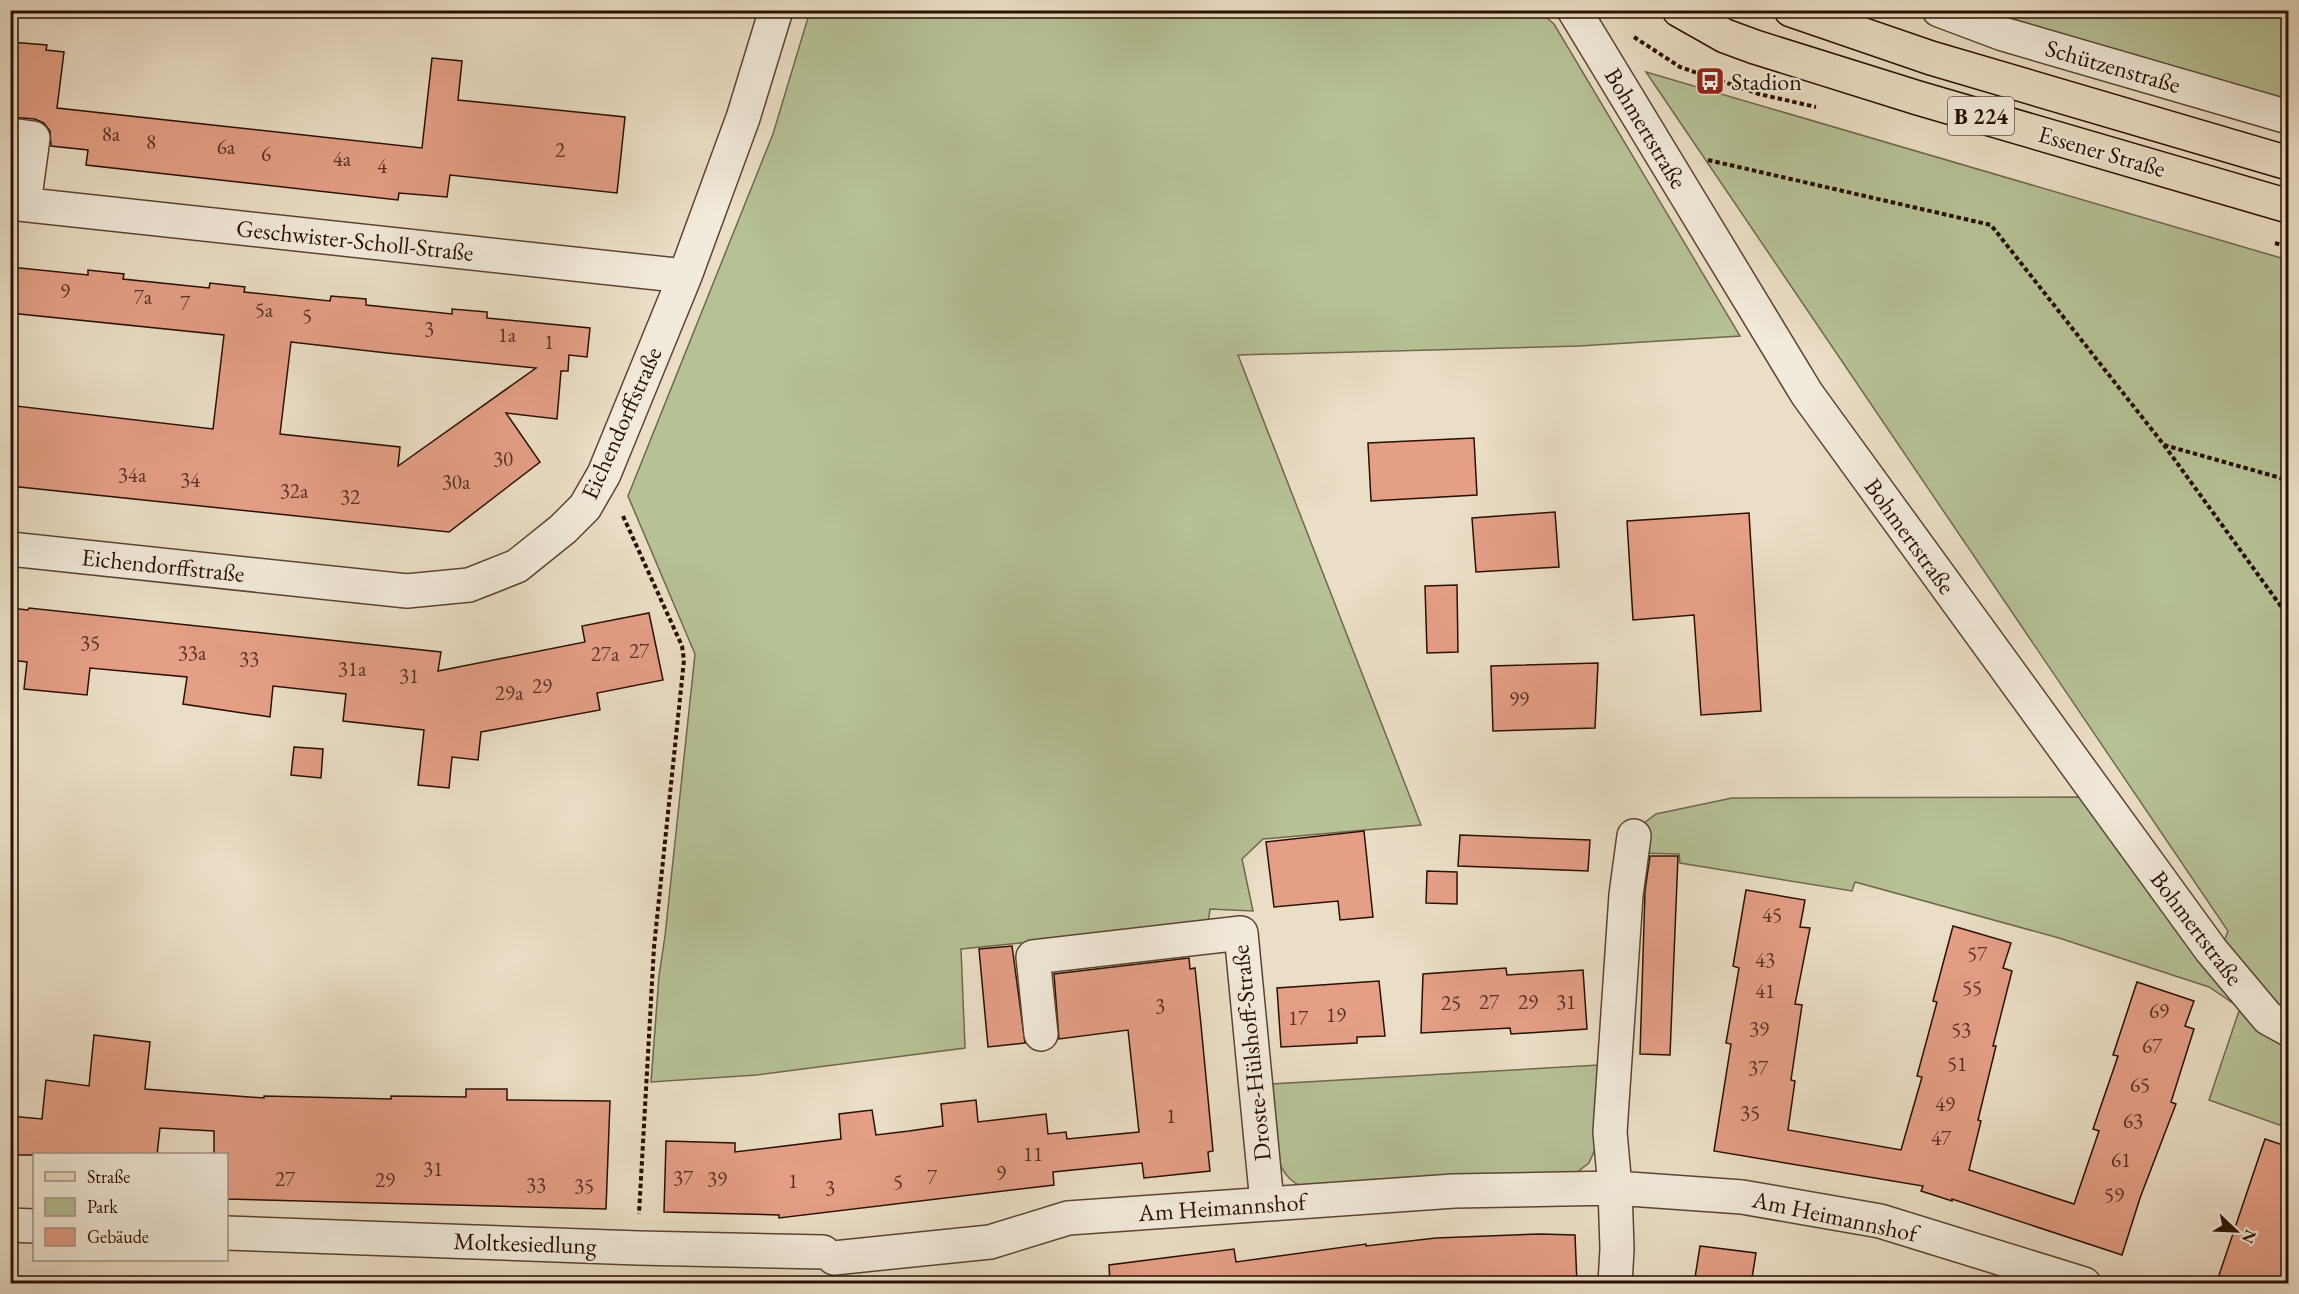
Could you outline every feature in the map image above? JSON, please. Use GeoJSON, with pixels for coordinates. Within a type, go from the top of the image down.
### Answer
{"type":"FeatureCollection","features":[{"type":"Feature","properties":{"kind":"main road","name":"Essener Straße"},"geometry":{"type":"LineString","coordinates":[[1679,10],[1725,36],[1755,47],[1918,98],[2289,206]]}},
{"type":"Feature","properties":{"kind":"main road","name":"Essener Straße"},"geometry":{"type":"LineString","coordinates":[[1791,10],[1931,58],[2289,163]]}},
{"type":"Feature","properties":{"kind":"street","name":"Eichendorffstraße"},"geometry":{"type":"LineString","coordinates":[[10,549],[407,591],[468,585],[517,566],[564,530],[585,507],[604,474],[685,276],[743,118],[776,10]]}},
{"type":"Feature","properties":{"kind":"street","name":"Bohmertstraße"},"geometry":{"type":"LineString","coordinates":[[1574,10],[1807,394],[2211,950],[2268,1018],[2289,1029]]}},
{"type":"Feature","properties":{"kind":"street","name":"Schützenstraße"},"geometry":{"type":"LineString","coordinates":[[1939,10],[2003,34],[2289,117]]}},
{"type":"Feature","properties":{"kind":"street","name":"Geschwister-Scholl-Straße"},"geometry":{"type":"LineString","coordinates":[[10,135],[33,138],[17,203],[685,276]]}},
{"type":"Feature","properties":{"kind":"street"},"geometry":{"type":"LineString","coordinates":[[1615,1284],[1617,1249],[1615,1188],[1610,1132],[1626,895],[1634,836]]}},
{"type":"Feature","properties":{"kind":"street","name":"Droste-Hülshoff-Straße"},"geometry":{"type":"LineString","coordinates":[[1041,1034],[1033,957],[1240,933],[1267,1203]]}},
{"type":"Feature","properties":{"kind":"street","name":"Am Heimannshof"},"geometry":{"type":"LineString","coordinates":[[828,1255],[990,1242],[1068,1218],[1454,1191],[1615,1188],[1742,1197],[1880,1221],[2084,1284]]}},
{"type":"Feature","properties":{"kind":"street"},"geometry":{"type":"LineString","coordinates":[[10,1225],[33,1226]]}},
{"type":"Feature","properties":{"kind":"street","name":"Moltkesiedlung"},"geometry":{"type":"LineString","coordinates":[[228,1233],[828,1255]]}},
{"type":"Feature","properties":{"kind":"path"},"geometry":{"type":"LineString","coordinates":[[1658,148],[1991,225],[2164,445],[2289,616]]}},
{"type":"Feature","properties":{"kind":"path"},"geometry":{"type":"LineString","coordinates":[[2164,445],[2289,480]]}},
{"type":"Feature","properties":{"kind":"path"},"geometry":{"type":"LineString","coordinates":[[604,474],[682,646],[684,660],[654,947],[638,1248]]}},
{"type":"Feature","properties":{"kind":"green space"},"geometry":{"type":"Polygon","coordinates":[[[810,11],[1539,11],[1554,24],[1740,336],[1579,346],[1238,355],[1421,825],[1263,839],[1242,859],[1253,911],[1210,909],[1208,924],[961,949],[965,1048],[757,1075],[651,1082],[659,976],[695,654],[628,496],[773,134],[810,11]]]}},
{"type":"Feature","properties":{"kind":"green space"},"geometry":{"type":"Polygon","coordinates":[[[1992,11],[2288,11],[2288,117],[2152,77],[1992,11]]]}},
{"type":"Feature","properties":{"kind":"green space"},"geometry":{"type":"Polygon","coordinates":[[[1646,72],[2288,260],[2288,1128],[2209,1100],[2240,1008],[2209,987],[2059,938],[1855,882],[1852,891],[1680,863],[1679,854],[1638,853],[1644,823],[1656,814],[1732,798],[2080,797],[2216,961],[2228,931],[1646,72]]]}},
{"type":"Feature","properties":{"kind":"green space"},"geometry":{"type":"Polygon","coordinates":[[[1599,1065],[1596,1147],[1589,1163],[1576,1173],[1308,1190],[1290,1179],[1279,1162],[1271,1084],[1599,1065]]]}},
{"type":"Feature","properties":{"kind":"building"},"geometry":{"type":"Polygon","coordinates":[[[10,42],[47,45],[46,50],[64,52],[57,108],[422,148],[432,58],[462,61],[458,100],[625,117],[617,193],[450,175],[447,197],[399,193],[398,200],[86,165],[88,150],[51,146],[50,131],[44,123],[35,119],[10,117],[10,42]]]}},
{"type":"Feature","properties":{"kind":"building"},"geometry":{"type":"Polygon","coordinates":[[[10,267],[88,275],[88,270],[124,274],[123,279],[209,288],[210,283],[245,287],[244,292],[330,301],[331,296],[366,299],[366,305],[452,314],[452,309],[487,312],[487,318],[590,328],[587,357],[569,355],[568,371],[561,371],[557,419],[506,413],[540,462],[449,532],[10,486],[10,433],[13,433],[16,406],[213,429],[224,335],[10,313],[10,267]],[[291,342],[280,434],[400,447],[398,466],[536,368],[291,342]]]}},
{"type":"Feature","properties":{"kind":"building"},"geometry":{"type":"Polygon","coordinates":[[[1474,438],[1477,495],[1371,501],[1368,443],[1474,438]]]}},
{"type":"Feature","properties":{"kind":"building"},"geometry":{"type":"Polygon","coordinates":[[[1555,512],[1559,567],[1476,572],[1472,518],[1555,512]]]}},
{"type":"Feature","properties":{"kind":"building"},"geometry":{"type":"Polygon","coordinates":[[[1749,513],[1761,711],[1701,715],[1694,615],[1633,620],[1627,521],[1749,513]]]}},
{"type":"Feature","properties":{"kind":"building"},"geometry":{"type":"Polygon","coordinates":[[[1457,585],[1458,652],[1427,653],[1425,586],[1457,585]]]}},
{"type":"Feature","properties":{"kind":"building"},"geometry":{"type":"Polygon","coordinates":[[[10,608],[28,610],[29,608],[441,652],[438,671],[585,642],[582,626],[649,613],[663,680],[597,693],[600,710],[481,732],[478,760],[452,757],[449,788],[418,785],[424,730],[343,721],[346,694],[273,686],[270,717],[183,704],[187,677],[90,668],[87,695],[24,689],[27,662],[10,660],[10,608]]]}},
{"type":"Feature","properties":{"kind":"building"},"geometry":{"type":"Polygon","coordinates":[[[1598,663],[1595,728],[1493,731],[1491,666],[1598,663]]]}},
{"type":"Feature","properties":{"kind":"building"},"geometry":{"type":"Polygon","coordinates":[[[294,747],[323,749],[321,778],[291,775],[294,747]]]}},
{"type":"Feature","properties":{"kind":"building"},"geometry":{"type":"Polygon","coordinates":[[[1364,831],[1373,917],[1340,920],[1338,901],[1274,907],[1266,842],[1364,831]]]}},
{"type":"Feature","properties":{"kind":"building"},"geometry":{"type":"Polygon","coordinates":[[[1460,835],[1590,840],[1588,871],[1458,866],[1460,835]]]}},
{"type":"Feature","properties":{"kind":"building"},"geometry":{"type":"Polygon","coordinates":[[[1650,856],[1678,856],[1670,1055],[1640,1054],[1645,891],[1650,856]]]}},
{"type":"Feature","properties":{"kind":"building"},"geometry":{"type":"Polygon","coordinates":[[[1427,871],[1457,872],[1457,904],[1426,903],[1427,871]]]}},
{"type":"Feature","properties":{"kind":"building"},"geometry":{"type":"Polygon","coordinates":[[[1746,890],[1805,900],[1800,927],[1810,928],[1795,1004],[1802,1005],[1791,1080],[1795,1081],[1788,1130],[1901,1150],[1922,1077],[1917,1076],[1937,1002],[1933,1001],[1953,926],[2011,943],[2003,968],[2012,971],[1993,1046],[1996,1046],[1978,1120],[1981,1121],[1969,1170],[2074,1204],[2099,1131],[2093,1129],[2118,1056],[2113,1055],[2137,982],[2194,1001],[2185,1026],[2194,1029],[2171,1102],[2176,1104],[2140,1198],[2122,1255],[1921,1191],[1923,1186],[1714,1151],[1731,1044],[1726,1043],[1739,968],[1733,966],[1746,890]]]}},
{"type":"Feature","properties":{"kind":"building"},"geometry":{"type":"Polygon","coordinates":[[[1012,946],[1025,1043],[988,1047],[979,949],[1012,946]]]}},
{"type":"Feature","properties":{"kind":"building"},"geometry":{"type":"Polygon","coordinates":[[[1189,958],[1190,969],[1195,968],[1201,1025],[1213,1151],[1208,1152],[1210,1171],[1144,1178],[1142,1163],[1053,1172],[1054,1185],[779,1218],[779,1215],[664,1212],[666,1141],[735,1143],[735,1152],[841,1139],[839,1114],[872,1110],[876,1135],[909,1131],[943,1126],[941,1104],[976,1100],[978,1122],[1046,1114],[1048,1134],[1066,1132],[1067,1139],[1139,1132],[1128,1030],[1059,1039],[1054,974],[1189,958]]]}},
{"type":"Feature","properties":{"kind":"building"},"geometry":{"type":"Polygon","coordinates":[[[1506,968],[1507,975],[1583,970],[1587,1029],[1511,1034],[1510,1028],[1421,1033],[1423,974],[1506,968]]]}},
{"type":"Feature","properties":{"kind":"building"},"geometry":{"type":"Polygon","coordinates":[[[1379,981],[1385,1036],[1357,1037],[1357,1043],[1281,1047],[1277,988],[1379,981]]]}},
{"type":"Feature","properties":{"kind":"building"},"geometry":{"type":"Polygon","coordinates":[[[94,1035],[150,1042],[145,1089],[264,1098],[264,1096],[391,1099],[391,1096],[466,1097],[466,1089],[507,1089],[507,1100],[610,1101],[606,1209],[228,1199],[228,1153],[214,1153],[214,1131],[160,1128],[157,1153],[10,1155],[10,1116],[42,1119],[46,1080],[89,1086],[94,1035]]]}},
{"type":"Feature","properties":{"kind":"building"},"geometry":{"type":"Polygon","coordinates":[[[2265,1139],[2289,1147],[2289,1284],[2216,1284],[2265,1139]]]}},
{"type":"Feature","properties":{"kind":"building"},"geometry":{"type":"Polygon","coordinates":[[[1575,1235],[1577,1284],[1110,1284],[1109,1265],[1234,1249],[1236,1262],[1366,1244],[1366,1246],[1436,1238],[1575,1235]]]}},
{"type":"Feature","properties":{"kind":"building"},"geometry":{"type":"Polygon","coordinates":[[[1700,1246],[1756,1253],[1751,1284],[1694,1284],[1700,1246]]]}},
{"type":"Feature","properties":{"kind":"place","name":"Stadion"},"geometry":{"type":"Point","coordinates":[1710,81]}}]}
